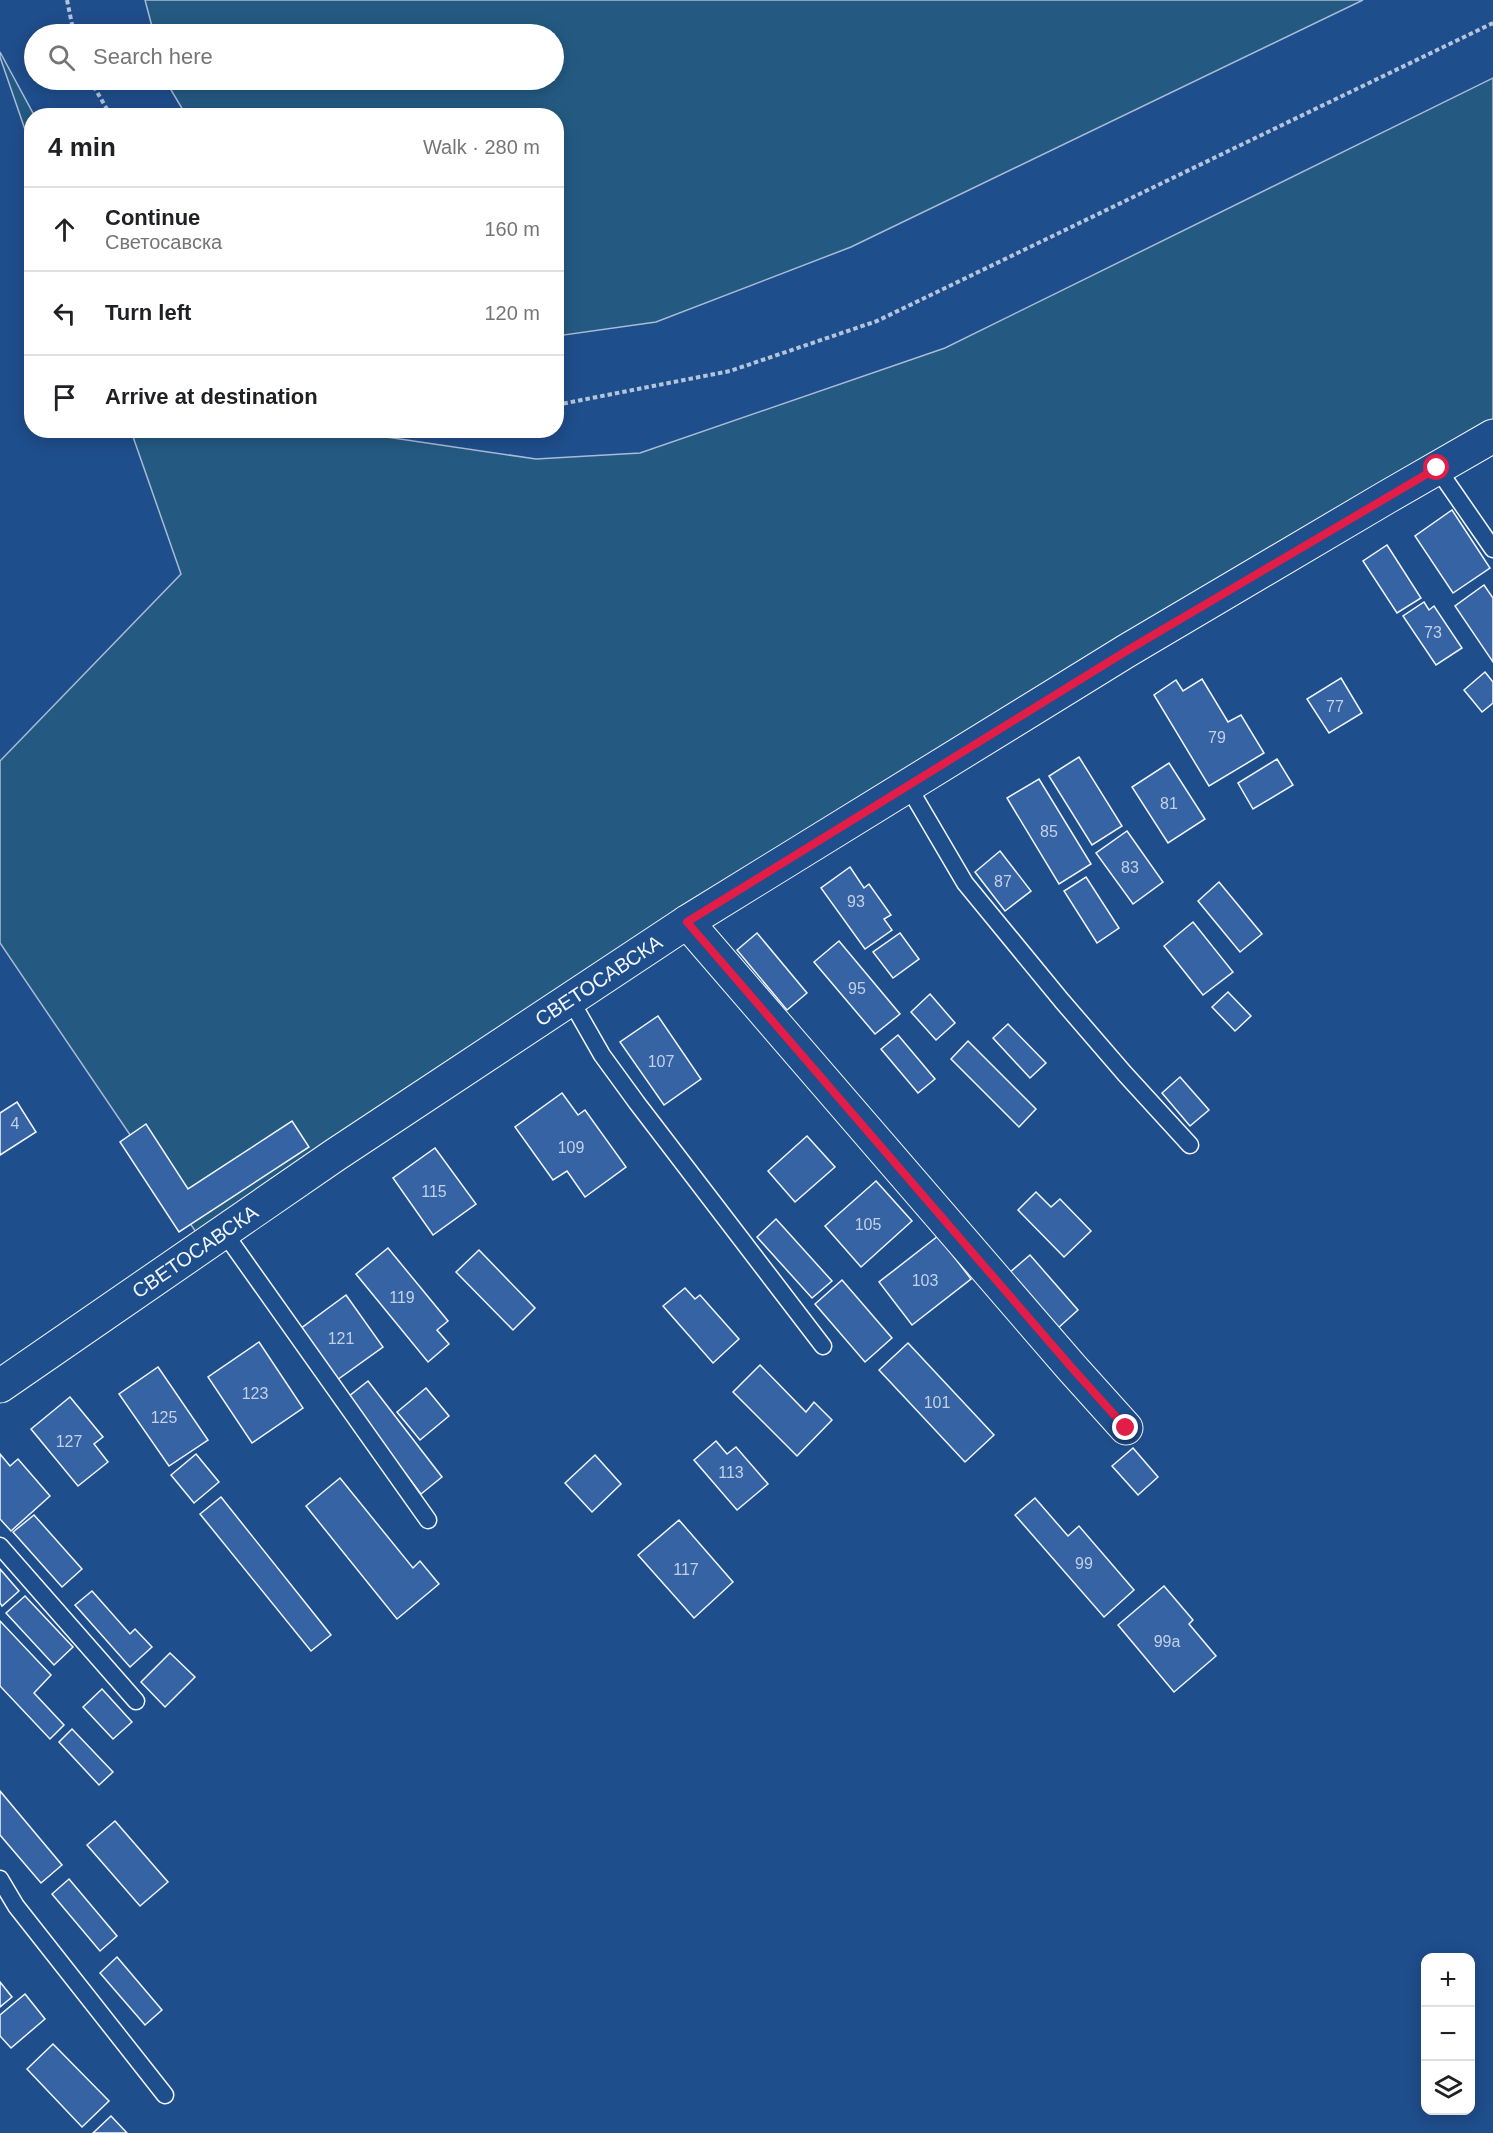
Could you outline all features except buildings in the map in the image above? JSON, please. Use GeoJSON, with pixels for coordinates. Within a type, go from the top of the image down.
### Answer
{"type":"FeatureCollection","features":[{"type":"Feature","properties":{"kind":"street","name":"СВЕТОСАВСКА"},"geometry":{"type":"LineString","coordinates":[[0,1386],[223,1231],[687,922],[1138,644],[1493,436]]}},
{"type":"Feature","properties":{"kind":"street"},"geometry":{"type":"LineString","coordinates":[[687,922],[1126,1428]]}},
{"type":"Feature","properties":{"kind":"lane"},"geometry":{"type":"LineString","coordinates":[[1437,468],[1493,549]]}},
{"type":"Feature","properties":{"kind":"lane"},"geometry":{"type":"LineString","coordinates":[[908,786],[965,883],[1076,1017],[1190,1144]]}},
{"type":"Feature","properties":{"kind":"lane"},"geometry":{"type":"LineString","coordinates":[[570,999],[602,1055],[823,1346]]}},
{"type":"Feature","properties":{"kind":"lane"},"geometry":{"type":"LineString","coordinates":[[223,1231],[428,1520]]}},
{"type":"Feature","properties":{"kind":"lane"},"geometry":{"type":"LineString","coordinates":[[0,1546],[136,1701]]}},
{"type":"Feature","properties":{"kind":"lane"},"geometry":{"type":"LineString","coordinates":[[0,1879],[16,1906],[165,2095]]}},
{"type":"Feature","properties":{"kind":"path"},"geometry":{"type":"LineString","coordinates":[[67,0],[72,24]]}},
{"type":"Feature","properties":{"kind":"path"},"geometry":{"type":"LineString","coordinates":[[564,403],[730,371],[877,321],[1493,23]]}},
{"type":"Feature","properties":{"kind":"path"},"geometry":{"type":"LineString","coordinates":[[96,90],[106,108]]}},
{"type":"Feature","properties":{"kind":"shaded area"},"geometry":{"type":"Polygon","coordinates":[[[145,0],[1363,0],[851,247],[656,322],[564,335],[564,108],[182,108],[171,90],[564,90],[564,24],[151,24],[145,0]]]}},
{"type":"Feature","properties":{"kind":"shaded area"},"geometry":{"type":"Polygon","coordinates":[[[0,52],[30,108],[24,108],[24,127],[0,52]]]}},
{"type":"Feature","properties":{"kind":"shaded area"},"geometry":{"type":"Polygon","coordinates":[[[1493,78],[1493,436],[204,1244],[0,943],[0,761],[181,574],[133,438],[393,438],[536,459],[640,453],[945,348],[1493,78]]]}},
{"type":"Feature","properties":{"kind":"route"},"geometry":{"type":"LineString","coordinates":[[1126,1428],[687,922],[1128,650],[1437,468]]}}]}
